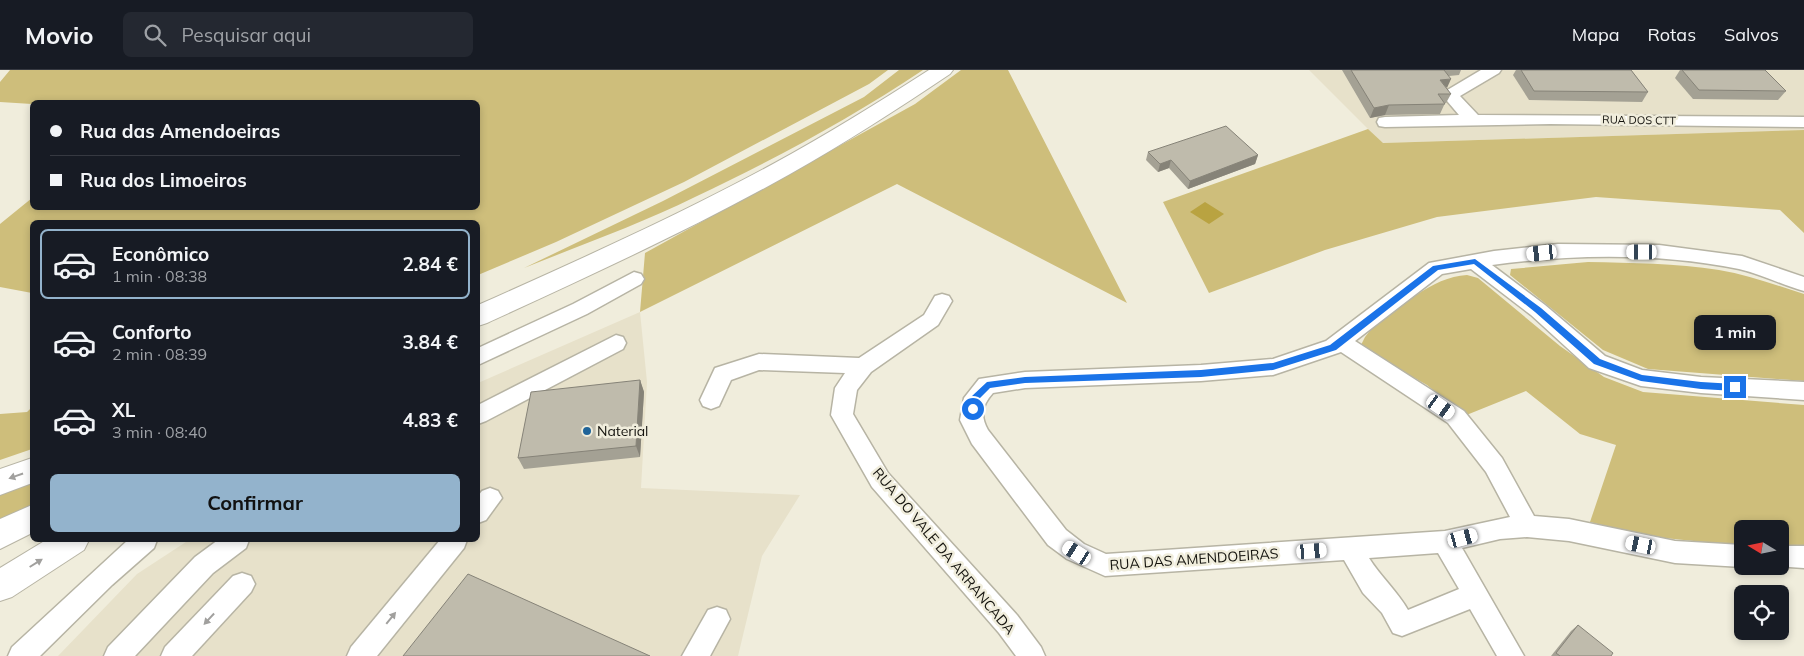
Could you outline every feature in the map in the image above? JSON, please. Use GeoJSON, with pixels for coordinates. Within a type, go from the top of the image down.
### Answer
{"type":"FeatureCollection","features":[{"type":"Feature","properties":{"kind":"main road"},"geometry":{"type":"LineString","coordinates":[[480,325],[557,288],[823,144],[886,108],[943,70]]}},
{"type":"Feature","properties":{"kind":"main road"},"geometry":{"type":"LineString","coordinates":[[480,297],[758,179]]}},
{"type":"Feature","properties":{"kind":"main road"},"geometry":{"type":"LineString","coordinates":[[480,306],[758,179]]}},
{"type":"Feature","properties":{"kind":"main road"},"geometry":{"type":"LineString","coordinates":[[480,315],[676,224],[758,179]]}},
{"type":"Feature","properties":{"kind":"main road"},"geometry":{"type":"LineString","coordinates":[[0,482],[30,472]]}},
{"type":"Feature","properties":{"kind":"main road"},"geometry":{"type":"LineString","coordinates":[[0,535],[30,519]]}},
{"type":"Feature","properties":{"kind":"main road"},"geometry":{"type":"LineString","coordinates":[[0,545],[30,529]]}},
{"type":"Feature","properties":{"kind":"main road"},"geometry":{"type":"LineString","coordinates":[[0,586],[70,542]]}},
{"type":"Feature","properties":{"kind":"street"},"geometry":{"type":"LineString","coordinates":[[1473,120],[1450,95],[1493,70]]}},
{"type":"Feature","properties":{"kind":"street","name":"RUA DOS CTT"},"geometry":{"type":"LineString","coordinates":[[1385,122],[1473,120],[1804,122]]}},
{"type":"Feature","properties":{"kind":"street","name":"RUA DAS AMENDOEIRAS"},"geometry":{"type":"LineString","coordinates":[[1734,556],[1675,552],[1569,530],[1527,526],[1500,528],[1444,542],[1105,565],[1077,553],[1062,543],[980,437],[971,420],[974,398],[987,385],[1025,380],[1201,373],[1273,367],[1333,348],[1436,268],[1475,262],[1558,252],[1659,252],[1742,264],[1804,284]]}},
{"type":"Feature","properties":{"kind":"street"},"geometry":{"type":"LineString","coordinates":[[1475,262],[1538,310],[1597,362],[1641,378],[1701,386],[1804,391]]}},
{"type":"Feature","properties":{"kind":"street"},"geometry":{"type":"LineString","coordinates":[[480,356],[580,309],[634,279]]}},
{"type":"Feature","properties":{"kind":"street","name":"RUA DO VALE DA ARRANCADA"},"geometry":{"type":"LineString","coordinates":[[942,301],[931,320],[863,366],[846,388],[842,415],[880,480],[1008,624],[1032,656]]}},
{"type":"Feature","properties":{"kind":"street"},"geometry":{"type":"LineString","coordinates":[[1341,342],[1456,417],[1494,465],[1527,526]]}},
{"type":"Feature","properties":{"kind":"street"},"geometry":{"type":"LineString","coordinates":[[480,414],[616,343]]}},
{"type":"Feature","properties":{"kind":"street"},"geometry":{"type":"LineString","coordinates":[[711,400],[724,374],[759,362],[863,366]]}},
{"type":"Feature","properties":{"kind":"street"},"geometry":{"type":"LineString","coordinates":[[21,656],[103,577],[143,542]]}},
{"type":"Feature","properties":{"kind":"street"},"geometry":{"type":"LineString","coordinates":[[117,656],[204,566],[234,542]]}},
{"type":"Feature","properties":{"kind":"street"},"geometry":{"type":"LineString","coordinates":[[360,656],[453,542]]}},
{"type":"Feature","properties":{"kind":"street"},"geometry":{"type":"LineString","coordinates":[[1444,542],[1511,656]]}},
{"type":"Feature","properties":{"kind":"street"},"geometry":{"type":"LineString","coordinates":[[1350,548],[1372,585],[1391,605],[1402,624],[1474,595]]}},
{"type":"Feature","properties":{"kind":"street"},"geometry":{"type":"LineString","coordinates":[[1789,557],[1804,557]]}},
{"type":"Feature","properties":{"kind":"street"},"geometry":{"type":"LineString","coordinates":[[174,656],[242,584]]}},
{"type":"Feature","properties":{"kind":"street"},"geometry":{"type":"LineString","coordinates":[[695,656],[717,619]]}},
{"type":"Feature","properties":{"kind":"shaded area"},"geometry":{"type":"Polygon","coordinates":[[[10,70],[888,70],[869,84],[684,182],[556,242],[480,274],[480,220],[30,220],[30,293],[0,287],[0,224],[30,200],[30,210],[480,210],[480,100],[30,100],[30,104],[0,102],[0,82],[10,70]]]}},
{"type":"Feature","properties":{"kind":"shaded area"},"geometry":{"type":"Polygon","coordinates":[[[899,70],[923,70],[840,122],[725,183],[653,216],[524,268],[663,201],[864,97],[899,70]]]}},
{"type":"Feature","properties":{"kind":"shaded area"},"geometry":{"type":"Polygon","coordinates":[[[961,70],[1008,70],[1127,303],[897,184],[640,312],[645,253],[915,104],[961,70]]]}},
{"type":"Feature","properties":{"kind":"shaded area"},"geometry":{"type":"Polygon","coordinates":[[[1309,70],[1804,70],[1804,130],[1382,143],[1309,70]]]}},
{"type":"Feature","properties":{"kind":"shaded area"},"geometry":{"type":"Polygon","coordinates":[[[1368,129],[1383,143],[1804,130],[1804,233],[1780,210],[1596,197],[1437,217],[1325,250],[1209,293],[1163,202],[1368,129]]]}},
{"type":"Feature","properties":{"kind":"shaded area"},"geometry":{"type":"Polygon","coordinates":[[[1205,202],[1224,214],[1209,224],[1190,212],[1205,202]]]}},
{"type":"Feature","properties":{"kind":"shaded area"},"geometry":{"type":"Polygon","coordinates":[[[1588,262],[1670,265],[1719,270],[1751,277],[1804,294],[1804,381],[1648,369],[1603,350],[1510,275],[1511,269],[1588,262]]]}},
{"type":"Feature","properties":{"kind":"shaded area"},"geometry":{"type":"Polygon","coordinates":[[[1467,275],[1478,278],[1560,346],[1604,377],[1643,392],[1804,405],[1804,549],[1789,548],[1789,520],[1734,520],[1734,545],[1645,536],[1590,522],[1616,445],[1580,434],[1526,391],[1464,416],[1427,385],[1375,356],[1361,345],[1372,328],[1405,303],[1429,287],[1454,277],[1467,275]]]}},
{"type":"Feature","properties":{"kind":"shaded area"},"geometry":{"type":"Polygon","coordinates":[[[640,312],[647,382],[641,488],[800,495],[762,556],[738,656],[58,656],[137,574],[186,542],[480,542],[480,382],[640,312]]]}},
{"type":"Feature","properties":{"kind":"shaded area"},"geometry":{"type":"Polygon","coordinates":[[[30,409],[30,450],[0,460],[0,414],[27,412],[30,409]]]}},
{"type":"Feature","properties":{"kind":"shaded area"},"geometry":{"type":"Polygon","coordinates":[[[30,482],[30,507],[0,523],[0,493],[30,482]]]}},
{"type":"Feature","properties":{"kind":"building"},"geometry":{"type":"Polygon","coordinates":[[[1351,70],[1444,70],[1451,79],[1440,80],[1451,94],[1438,94],[1445,104],[1389,105],[1374,108],[1351,70]]]}},
{"type":"Feature","properties":{"kind":"building"},"geometry":{"type":"Polygon","coordinates":[[[1521,70],[1631,70],[1648,92],[1534,91],[1521,70]]]}},
{"type":"Feature","properties":{"kind":"building"},"geometry":{"type":"Polygon","coordinates":[[[1682,70],[1765,70],[1786,91],[1699,90],[1682,70]]]}},
{"type":"Feature","properties":{"kind":"building"},"geometry":{"type":"Polygon","coordinates":[[[1226,126],[1258,155],[1190,181],[1171,160],[1160,164],[1148,152],[1226,126]]]}},
{"type":"Feature","properties":{"kind":"building","name":"Naterial"},"geometry":{"type":"Polygon","coordinates":[[[640,380],[636,446],[518,458],[531,392],[640,380]]]}},
{"type":"Feature","properties":{"kind":"building"},"geometry":{"type":"Polygon","coordinates":[[[468,574],[650,656],[403,656],[468,574]]]}},
{"type":"Feature","properties":{"kind":"building"},"geometry":{"type":"Polygon","coordinates":[[[1578,625],[1613,653],[1611,656],[1560,656],[1556,653],[1578,625]]]}},
{"type":"Feature","properties":{"kind":"place","name":"Naterial"},"geometry":{"type":"Point","coordinates":[587,431]}},
{"type":"Feature","properties":{"kind":"route"},"geometry":{"type":"LineString","coordinates":[[973,409],[974,398],[987,385],[1006,382],[1201,373],[1273,367],[1333,348],[1384,306],[1436,268],[1475,262],[1538,310],[1597,362],[1641,378],[1701,386],[1735,387]]}}]}
